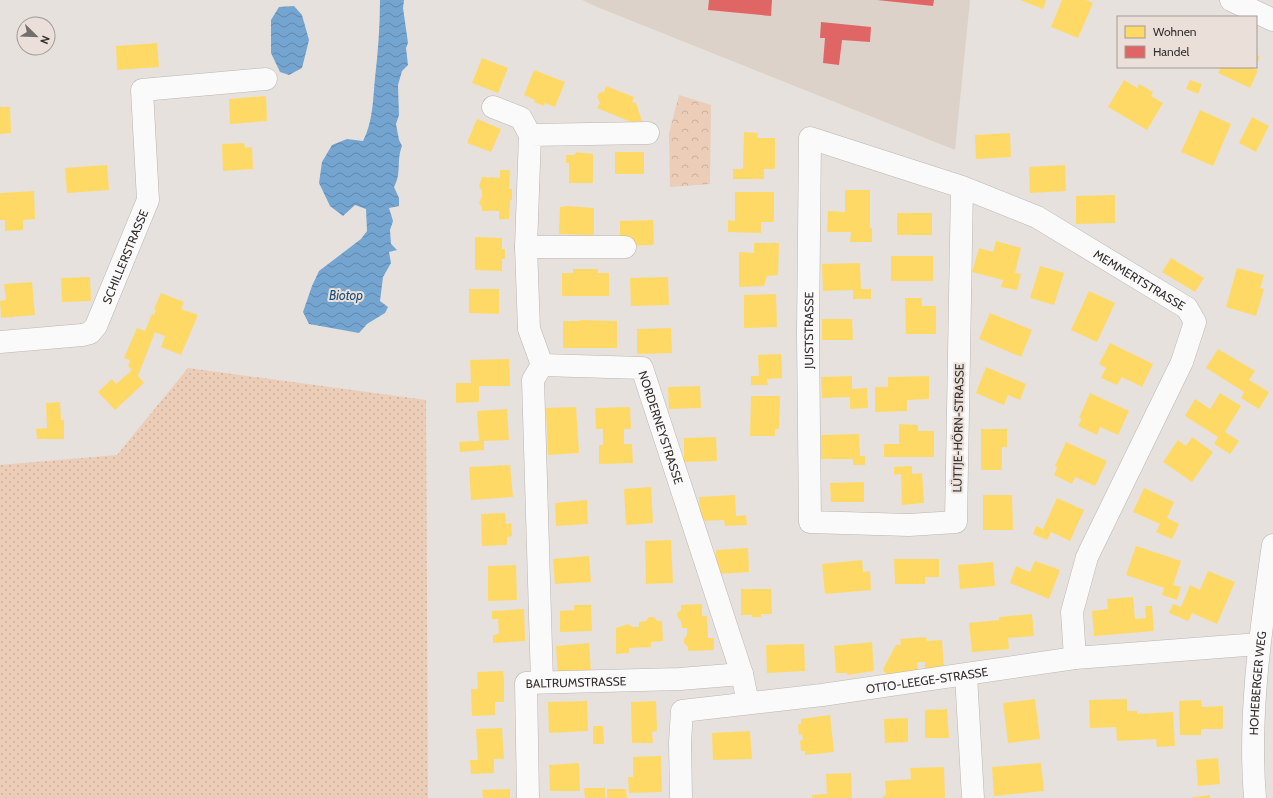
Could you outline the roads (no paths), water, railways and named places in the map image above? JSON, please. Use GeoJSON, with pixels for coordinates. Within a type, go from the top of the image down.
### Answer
{"type":"FeatureCollection","features":[{"type":"Feature","properties":{"kind":"street"},"geometry":{"type":"LineString","coordinates":[[1231,0],[1273,20]]}},
{"type":"Feature","properties":{"kind":"street","name":"SCHILLERSTRASSE"},"geometry":{"type":"LineString","coordinates":[[0,342],[82,335],[90,333],[96,326],[148,200],[142,90],[266,79]]}},
{"type":"Feature","properties":{"kind":"street"},"geometry":{"type":"LineString","coordinates":[[493,107],[521,118],[530,135],[526,247],[529,329],[542,365],[533,380],[542,682]]}},
{"type":"Feature","properties":{"kind":"street"},"geometry":{"type":"LineString","coordinates":[[530,135],[648,133]]}},
{"type":"Feature","properties":{"kind":"street","name":"MEMMERTSTRASSE"},"geometry":{"type":"LineString","coordinates":[[810,138],[962,187],[1037,217],[1187,308],[1195,322],[1182,362],[1087,557],[1072,612],[1075,658]]}},
{"type":"Feature","properties":{"kind":"street","name":"JUISTSTRASSE"},"geometry":{"type":"LineString","coordinates":[[810,138],[808,334],[810,522]]}},
{"type":"Feature","properties":{"kind":"street","name":"LÜTTJE-HÖRN-STRASSE"},"geometry":{"type":"LineString","coordinates":[[810,522],[909,525],[956,522],[962,187]]}},
{"type":"Feature","properties":{"kind":"street"},"geometry":{"type":"LineString","coordinates":[[526,247],[625,247]]}},
{"type":"Feature","properties":{"kind":"street","name":"NORDERNEYSTRASSE"},"geometry":{"type":"LineString","coordinates":[[542,365],[642,368],[742,674],[748,703]]}},
{"type":"Feature","properties":{"kind":"street","name":"HOHEBERGER WEG"},"geometry":{"type":"LineString","coordinates":[[1255,798],[1253,771],[1253,716],[1259,644],[1273,545]]}},
{"type":"Feature","properties":{"kind":"street","name":"OTTO-LEEGE-STRASSE"},"geometry":{"type":"LineString","coordinates":[[682,711],[822,695],[1075,658],[1259,644]]}},
{"type":"Feature","properties":{"kind":"street","name":"BALTRUMSTRASSE"},"geometry":{"type":"LineString","coordinates":[[528,798],[526,683],[680,679],[742,674]]}},
{"type":"Feature","properties":{"kind":"street"},"geometry":{"type":"LineString","coordinates":[[966,675],[973,798]]}},
{"type":"Feature","properties":{"kind":"street"},"geometry":{"type":"LineString","coordinates":[[680,679],[682,711],[680,742],[681,798]]}},
{"type":"Feature","properties":{"kind":"water","name":"Biotop"},"geometry":{"type":"Polygon","coordinates":[[[380,0],[404,0],[403,8],[408,43],[406,48],[408,65],[402,71],[398,85],[399,115],[396,124],[399,140],[402,146],[399,157],[398,177],[394,187],[399,198],[399,206],[389,208],[393,221],[390,230],[391,244],[397,250],[389,252],[391,263],[383,277],[380,301],[388,307],[385,313],[367,324],[359,333],[309,324],[303,312],[319,271],[361,239],[367,231],[366,209],[355,205],[343,216],[330,206],[319,183],[322,162],[332,145],[347,139],[363,141],[369,126],[373,102],[379,39],[380,0]]]}},
{"type":"Feature","properties":{"kind":"water"},"geometry":{"type":"Polygon","coordinates":[[[294,6],[302,15],[309,40],[302,68],[289,75],[280,72],[271,53],[271,20],[279,7],[294,6]]]}}]}
